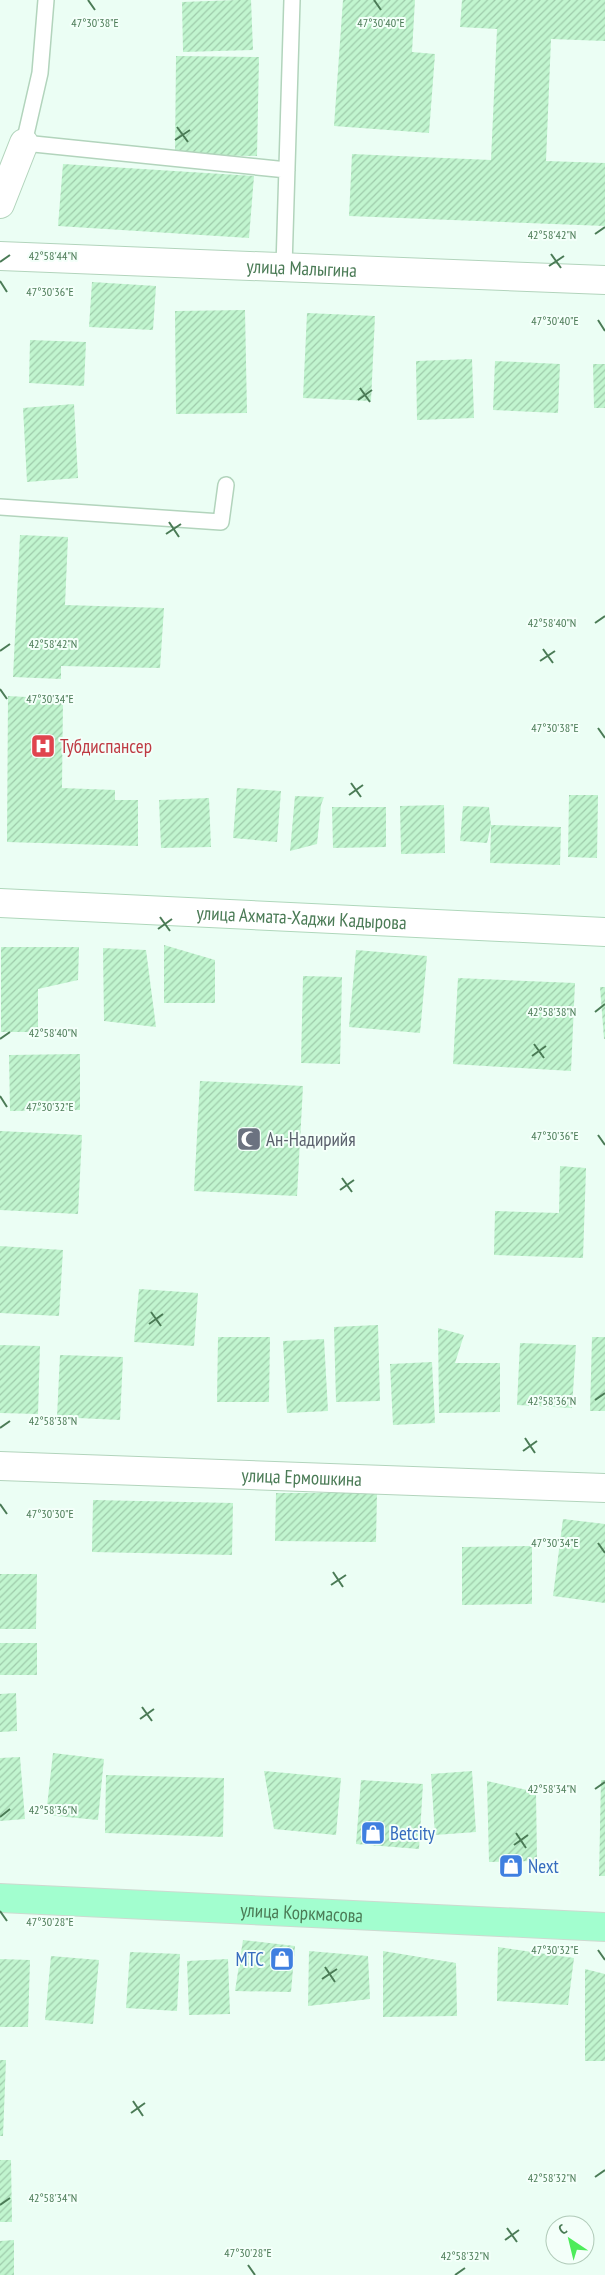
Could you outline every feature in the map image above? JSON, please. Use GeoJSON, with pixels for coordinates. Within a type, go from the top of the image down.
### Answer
{"type":"FeatureCollection","features":[{"type":"Feature","properties":{"kind":"main road","name":"улица Коркмасова"},"geometry":{"type":"LineString","coordinates":[[0,1898],[605,1927]]}},
{"type":"Feature","properties":{"kind":"street"},"geometry":{"type":"LineString","coordinates":[[0,204],[24,143]]}},
{"type":"Feature","properties":{"kind":"street","name":"улица Малыгина"},"geometry":{"type":"LineString","coordinates":[[0,256],[605,280]]}},
{"type":"Feature","properties":{"kind":"street","name":"улица Ахмата-Хаджи Кадырова"},"geometry":{"type":"LineString","coordinates":[[0,903],[605,932]]}},
{"type":"Feature","properties":{"kind":"street","name":"улица Ермошкина"},"geometry":{"type":"LineString","coordinates":[[0,1466],[605,1488]]}},
{"type":"Feature","properties":{"kind":"lane"},"geometry":{"type":"LineString","coordinates":[[46,0],[40,73],[24,143],[287,170]]}},
{"type":"Feature","properties":{"kind":"lane"},"geometry":{"type":"LineString","coordinates":[[284,267],[292,0]]}},
{"type":"Feature","properties":{"kind":"lane"},"geometry":{"type":"LineString","coordinates":[[0,507],[221,522],[226,485]]}},
{"type":"Feature","properties":{"kind":"building"},"geometry":{"type":"Polygon","coordinates":[[[251,0],[253,50],[183,52],[182,2],[251,0]]]}},
{"type":"Feature","properties":{"kind":"building"},"geometry":{"type":"Polygon","coordinates":[[[343,0],[415,0],[412,52],[435,54],[429,133],[334,126],[343,0]]]}},
{"type":"Feature","properties":{"kind":"building"},"geometry":{"type":"Polygon","coordinates":[[[462,0],[605,0],[605,41],[551,39],[546,161],[605,163],[605,226],[349,216],[352,154],[491,160],[497,29],[460,27],[462,0]]]}},
{"type":"Feature","properties":{"kind":"building"},"geometry":{"type":"Polygon","coordinates":[[[176,56],[259,57],[257,156],[175,155],[176,56]]]}},
{"type":"Feature","properties":{"kind":"building"},"geometry":{"type":"Polygon","coordinates":[[[63,164],[254,176],[249,238],[58,226],[63,164]]]}},
{"type":"Feature","properties":{"kind":"building"},"geometry":{"type":"Polygon","coordinates":[[[92,282],[156,286],[153,330],[89,327],[92,282]]]}},
{"type":"Feature","properties":{"kind":"building"},"geometry":{"type":"Polygon","coordinates":[[[245,310],[247,413],[176,414],[175,311],[245,310]]]}},
{"type":"Feature","properties":{"kind":"building"},"geometry":{"type":"Polygon","coordinates":[[[307,313],[375,316],[371,401],[303,398],[307,313]]]}},
{"type":"Feature","properties":{"kind":"building"},"geometry":{"type":"Polygon","coordinates":[[[30,340],[86,342],[84,386],[29,383],[30,340]]]}},
{"type":"Feature","properties":{"kind":"building"},"geometry":{"type":"Polygon","coordinates":[[[472,359],[474,418],[417,420],[416,361],[472,359]]]}},
{"type":"Feature","properties":{"kind":"building"},"geometry":{"type":"Polygon","coordinates":[[[495,361],[560,364],[558,413],[493,410],[495,361]]]}},
{"type":"Feature","properties":{"kind":"building"},"geometry":{"type":"Polygon","coordinates":[[[593,364],[605,364],[605,408],[594,408],[593,364]]]}},
{"type":"Feature","properties":{"kind":"building"},"geometry":{"type":"Polygon","coordinates":[[[74,404],[78,478],[27,482],[23,408],[74,404]]]}},
{"type":"Feature","properties":{"kind":"building"},"geometry":{"type":"Polygon","coordinates":[[[20,535],[68,537],[65,605],[164,608],[160,668],[61,666],[61,679],[13,677],[20,535]]]}},
{"type":"Feature","properties":{"kind":"building"},"geometry":{"type":"Polygon","coordinates":[[[8,696],[63,699],[62,788],[115,790],[115,800],[138,800],[138,846],[7,842],[8,696]]]}},
{"type":"Feature","properties":{"kind":"building"},"geometry":{"type":"Polygon","coordinates":[[[237,788],[281,791],[277,842],[233,838],[237,788]]]}},
{"type":"Feature","properties":{"kind":"building"},"geometry":{"type":"Polygon","coordinates":[[[569,795],[598,795],[597,858],[568,857],[569,795]]]}},
{"type":"Feature","properties":{"kind":"building"},"geometry":{"type":"Polygon","coordinates":[[[295,796],[324,797],[321,805],[317,844],[290,851],[295,796]]]}},
{"type":"Feature","properties":{"kind":"building"},"geometry":{"type":"Polygon","coordinates":[[[209,798],[211,847],[161,848],[159,800],[209,798]]]}},
{"type":"Feature","properties":{"kind":"building"},"geometry":{"type":"Polygon","coordinates":[[[444,805],[445,853],[401,854],[400,806],[444,805]]]}},
{"type":"Feature","properties":{"kind":"building"},"geometry":{"type":"Polygon","coordinates":[[[463,806],[489,807],[491,825],[487,843],[460,841],[463,806]]]}},
{"type":"Feature","properties":{"kind":"building"},"geometry":{"type":"Polygon","coordinates":[[[332,807],[386,807],[386,847],[333,848],[332,807]]]}},
{"type":"Feature","properties":{"kind":"building"},"geometry":{"type":"Polygon","coordinates":[[[491,825],[561,827],[560,865],[490,863],[491,825]]]}},
{"type":"Feature","properties":{"kind":"building"},"geometry":{"type":"Polygon","coordinates":[[[164,945],[215,960],[215,1003],[164,1003],[164,945]]]}},
{"type":"Feature","properties":{"kind":"building"},"geometry":{"type":"Polygon","coordinates":[[[1,947],[79,947],[78,980],[38,989],[38,1032],[1,1032],[1,947]]]}},
{"type":"Feature","properties":{"kind":"building"},"geometry":{"type":"Polygon","coordinates":[[[103,948],[146,950],[156,1027],[104,1021],[103,948]]]}},
{"type":"Feature","properties":{"kind":"building"},"geometry":{"type":"Polygon","coordinates":[[[356,950],[427,956],[420,1033],[349,1027],[356,950]]]}},
{"type":"Feature","properties":{"kind":"building"},"geometry":{"type":"Polygon","coordinates":[[[303,976],[342,977],[340,1064],[301,1063],[303,976]]]}},
{"type":"Feature","properties":{"kind":"building"},"geometry":{"type":"Polygon","coordinates":[[[458,978],[575,983],[571,1071],[453,1064],[458,978]]]}},
{"type":"Feature","properties":{"kind":"building"},"geometry":{"type":"Polygon","coordinates":[[[600,987],[605,987],[605,1039],[604,1039],[600,987]]]}},
{"type":"Feature","properties":{"kind":"building"},"geometry":{"type":"Polygon","coordinates":[[[80,1054],[80,1110],[10,1111],[9,1055],[80,1054]]]}},
{"type":"Feature","properties":{"kind":"building","name":"Ан-Надирийя"},"geometry":{"type":"Polygon","coordinates":[[[200,1081],[303,1086],[297,1196],[194,1191],[200,1081]]]}},
{"type":"Feature","properties":{"kind":"building"},"geometry":{"type":"Polygon","coordinates":[[[0,1131],[82,1135],[78,1214],[0,1210],[0,1131]]]}},
{"type":"Feature","properties":{"kind":"building"},"geometry":{"type":"Polygon","coordinates":[[[560,1166],[586,1168],[583,1258],[494,1255],[495,1211],[559,1213],[560,1166]]]}},
{"type":"Feature","properties":{"kind":"building"},"geometry":{"type":"Polygon","coordinates":[[[0,1246],[63,1250],[59,1316],[0,1313],[0,1246]]]}},
{"type":"Feature","properties":{"kind":"building"},"geometry":{"type":"Polygon","coordinates":[[[139,1289],[198,1293],[194,1346],[134,1342],[139,1289]]]}},
{"type":"Feature","properties":{"kind":"building"},"geometry":{"type":"Polygon","coordinates":[[[378,1325],[380,1401],[336,1402],[334,1327],[378,1325]]]}},
{"type":"Feature","properties":{"kind":"building"},"geometry":{"type":"Polygon","coordinates":[[[438,1328],[464,1335],[455,1363],[500,1363],[500,1412],[439,1413],[438,1328]]]}},
{"type":"Feature","properties":{"kind":"building"},"geometry":{"type":"Polygon","coordinates":[[[218,1337],[270,1337],[269,1402],[217,1402],[218,1337]]]}},
{"type":"Feature","properties":{"kind":"building"},"geometry":{"type":"Polygon","coordinates":[[[592,1337],[605,1337],[605,1411],[590,1411],[592,1337]]]}},
{"type":"Feature","properties":{"kind":"building"},"geometry":{"type":"Polygon","coordinates":[[[324,1339],[328,1411],[287,1413],[283,1341],[324,1339]]]}},
{"type":"Feature","properties":{"kind":"building"},"geometry":{"type":"Polygon","coordinates":[[[520,1343],[576,1345],[572,1408],[517,1405],[520,1343]]]}},
{"type":"Feature","properties":{"kind":"building"},"geometry":{"type":"Polygon","coordinates":[[[0,1345],[40,1346],[38,1414],[0,1413],[0,1345]]]}},
{"type":"Feature","properties":{"kind":"building"},"geometry":{"type":"Polygon","coordinates":[[[60,1355],[123,1357],[120,1420],[57,1417],[60,1355]]]}},
{"type":"Feature","properties":{"kind":"building"},"geometry":{"type":"Polygon","coordinates":[[[432,1362],[435,1423],[393,1425],[390,1364],[432,1362]]]}},
{"type":"Feature","properties":{"kind":"building"},"geometry":{"type":"Polygon","coordinates":[[[276,1493],[377,1493],[376,1542],[275,1541],[276,1493]]]}},
{"type":"Feature","properties":{"kind":"building"},"geometry":{"type":"Polygon","coordinates":[[[93,1500],[233,1503],[232,1555],[92,1552],[93,1500]]]}},
{"type":"Feature","properties":{"kind":"building"},"geometry":{"type":"Polygon","coordinates":[[[563,1519],[605,1524],[605,1603],[553,1596],[563,1519]]]}},
{"type":"Feature","properties":{"kind":"building"},"geometry":{"type":"Polygon","coordinates":[[[532,1546],[532,1604],[462,1605],[462,1547],[532,1546]]]}},
{"type":"Feature","properties":{"kind":"building"},"geometry":{"type":"Polygon","coordinates":[[[0,1574],[37,1574],[36,1629],[0,1629],[0,1574]]]}},
{"type":"Feature","properties":{"kind":"building"},"geometry":{"type":"Polygon","coordinates":[[[0,1643],[37,1643],[37,1675],[0,1675],[0,1643]]]}},
{"type":"Feature","properties":{"kind":"building"},"geometry":{"type":"Polygon","coordinates":[[[16,1693],[17,1731],[0,1732],[0,1694],[16,1693]]]}},
{"type":"Feature","properties":{"kind":"building"},"geometry":{"type":"Polygon","coordinates":[[[53,1753],[104,1759],[98,1820],[46,1815],[53,1753]]]}},
{"type":"Feature","properties":{"kind":"building"},"geometry":{"type":"Polygon","coordinates":[[[20,1757],[25,1819],[0,1821],[0,1758],[20,1757]]]}},
{"type":"Feature","properties":{"kind":"building"},"geometry":{"type":"Polygon","coordinates":[[[264,1771],[341,1778],[336,1835],[274,1829],[264,1771]]]}},
{"type":"Feature","properties":{"kind":"building"},"geometry":{"type":"Polygon","coordinates":[[[472,1771],[476,1832],[435,1835],[431,1774],[472,1771]]]}},
{"type":"Feature","properties":{"kind":"building"},"geometry":{"type":"Polygon","coordinates":[[[106,1775],[224,1778],[223,1837],[105,1833],[106,1775]]]}},
{"type":"Feature","properties":{"kind":"building"},"geometry":{"type":"Polygon","coordinates":[[[361,1780],[423,1784],[419,1849],[356,1844],[361,1780]]]}},
{"type":"Feature","properties":{"kind":"building"},"geometry":{"type":"Polygon","coordinates":[[[601,1780],[605,1780],[605,1876],[599,1876],[601,1780]]]}},
{"type":"Feature","properties":{"kind":"building"},"geometry":{"type":"Polygon","coordinates":[[[487,1781],[536,1792],[537,1861],[489,1862],[487,1781]]]}},
{"type":"Feature","properties":{"kind":"building"},"geometry":{"type":"Polygon","coordinates":[[[243,1940],[295,1946],[291,1992],[235,1991],[243,1940]]]}},
{"type":"Feature","properties":{"kind":"building"},"geometry":{"type":"Polygon","coordinates":[[[498,1947],[574,1958],[568,2005],[497,2001],[498,1947]]]}},
{"type":"Feature","properties":{"kind":"building"},"geometry":{"type":"Polygon","coordinates":[[[309,1951],[368,1956],[370,1999],[308,2006],[309,1951]]]}},
{"type":"Feature","properties":{"kind":"building"},"geometry":{"type":"Polygon","coordinates":[[[383,1951],[456,1963],[457,2016],[383,2017],[383,1951]]]}},
{"type":"Feature","properties":{"kind":"building"},"geometry":{"type":"Polygon","coordinates":[[[130,1952],[180,1954],[177,2011],[126,2008],[130,1952]]]}},
{"type":"Feature","properties":{"kind":"building"},"geometry":{"type":"Polygon","coordinates":[[[51,1956],[99,1960],[93,2024],[45,2020],[51,1956]]]}},
{"type":"Feature","properties":{"kind":"building"},"geometry":{"type":"Polygon","coordinates":[[[0,1959],[30,1960],[28,2027],[0,2027],[0,1959]]]}},
{"type":"Feature","properties":{"kind":"building"},"geometry":{"type":"Polygon","coordinates":[[[228,1959],[230,2014],[189,2015],[187,1961],[228,1959]]]}},
{"type":"Feature","properties":{"kind":"building"},"geometry":{"type":"Polygon","coordinates":[[[585,1969],[605,1974],[605,2061],[585,2061],[585,1969]]]}},
{"type":"Feature","properties":{"kind":"building"},"geometry":{"type":"Polygon","coordinates":[[[0,2060],[6,2060],[3,2136],[0,2136],[0,2060]]]}},
{"type":"Feature","properties":{"kind":"building"},"geometry":{"type":"Polygon","coordinates":[[[0,2160],[11,2160],[12,2222],[0,2222],[0,2160]]]}},
{"type":"Feature","properties":{"kind":"building"},"geometry":{"type":"Polygon","coordinates":[[[14,2240],[14,2275],[0,2275],[0,2241],[14,2240]]]}},
{"type":"Feature","properties":{"kind":"place","name":"Тубдиспансер"},"geometry":{"type":"Point","coordinates":[43,746]}},
{"type":"Feature","properties":{"kind":"place","name":"Ан-Надирийя"},"geometry":{"type":"Point","coordinates":[249,1139]}},
{"type":"Feature","properties":{"kind":"place","name":"Betcity"},"geometry":{"type":"Point","coordinates":[373,1833]}},
{"type":"Feature","properties":{"kind":"place","name":"Next"},"geometry":{"type":"Point","coordinates":[511,1866]}},
{"type":"Feature","properties":{"kind":"place","name":"МТС"},"geometry":{"type":"Point","coordinates":[282,1959]}}]}
